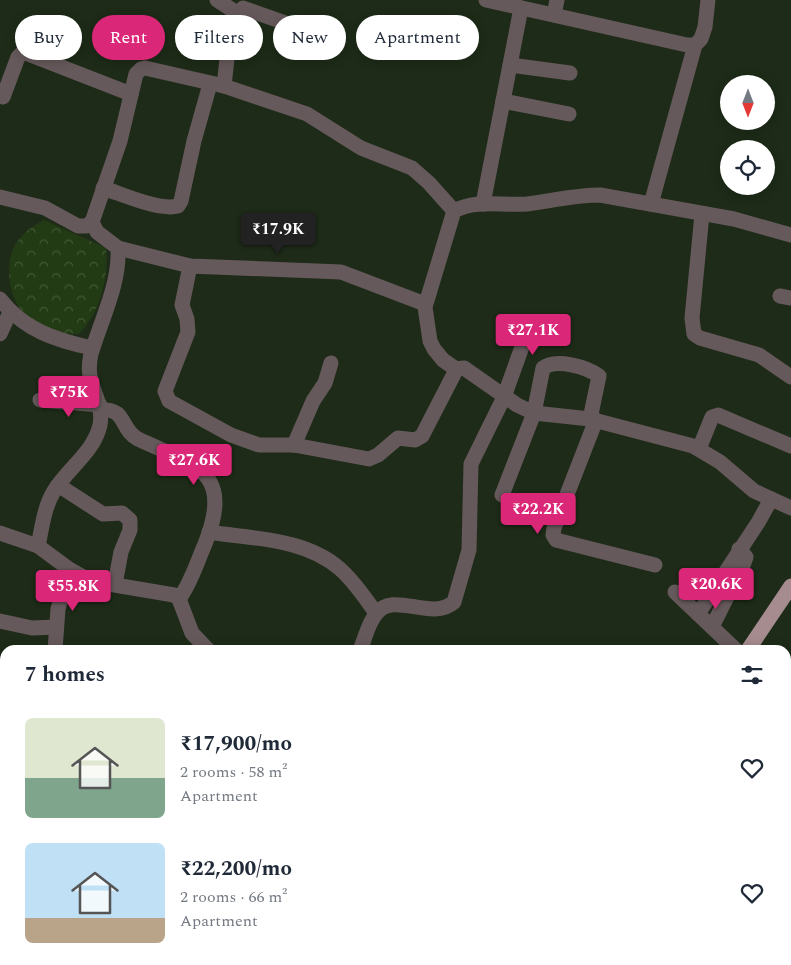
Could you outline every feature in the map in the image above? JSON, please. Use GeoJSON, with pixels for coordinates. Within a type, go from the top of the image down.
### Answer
{"type":"FeatureCollection","features":[{"type":"Feature","properties":{"kind":"main road"},"geometry":{"type":"LineString","coordinates":[[751,645],[791,586]]}},
{"type":"Feature","properties":{"kind":"street"},"geometry":{"type":"LineString","coordinates":[[217,0],[273,19]]}},
{"type":"Feature","properties":{"kind":"street"},"geometry":{"type":"LineString","coordinates":[[486,0],[695,45]]}},
{"type":"Feature","properties":{"kind":"street"},"geometry":{"type":"LineString","coordinates":[[554,15],[557,0]]}},
{"type":"Feature","properties":{"kind":"street"},"geometry":{"type":"LineString","coordinates":[[651,204],[695,45],[701,39],[705,27],[708,0]]}},
{"type":"Feature","properties":{"kind":"street"},"geometry":{"type":"LineString","coordinates":[[103,188],[157,205],[171,208],[178,206],[181,201],[194,141],[227,58],[243,8]]}},
{"type":"Feature","properties":{"kind":"street"},"geometry":{"type":"LineString","coordinates":[[484,204],[521,8]]}},
{"type":"Feature","properties":{"kind":"street"},"geometry":{"type":"LineString","coordinates":[[3,98],[18,57],[23,52],[131,94]]}},
{"type":"Feature","properties":{"kind":"street"},"geometry":{"type":"LineString","coordinates":[[510,65],[570,73]]}},
{"type":"Feature","properties":{"kind":"street"},"geometry":{"type":"LineString","coordinates":[[0,197],[45,208],[78,226],[86,226],[92,222],[120,140],[136,74],[141,69],[217,85],[307,114],[354,144],[412,168],[429,182],[454,211]]}},
{"type":"Feature","properties":{"kind":"street"},"geometry":{"type":"LineString","coordinates":[[503,102],[569,114]]}},
{"type":"Feature","properties":{"kind":"street"},"geometry":{"type":"LineString","coordinates":[[791,235],[734,219],[600,195],[582,195],[526,204],[484,204],[462,207],[454,211],[425,304],[430,341],[438,356],[454,369],[464,368],[504,397],[534,413],[593,420],[700,449],[720,462],[754,491],[791,508]]}},
{"type":"Feature","properties":{"kind":"street"},"geometry":{"type":"LineString","coordinates":[[702,214],[692,318],[694,334],[700,338],[759,355],[791,377]]}},
{"type":"Feature","properties":{"kind":"street"},"geometry":{"type":"LineString","coordinates":[[92,222],[97,232],[118,248],[190,266],[341,272],[425,304]]}},
{"type":"Feature","properties":{"kind":"street"},"geometry":{"type":"LineString","coordinates":[[38,546],[48,504],[58,485],[77,465],[92,442],[99,426],[101,408],[89,373],[92,348],[116,277],[118,248]]}},
{"type":"Feature","properties":{"kind":"street"},"geometry":{"type":"LineString","coordinates":[[190,266],[182,305],[187,318],[188,332],[165,391],[167,399],[240,438],[259,445],[294,445],[369,458],[378,455],[398,438],[419,439],[427,429],[454,369]]}},
{"type":"Feature","properties":{"kind":"street"},"geometry":{"type":"LineString","coordinates":[[0,299],[10,312],[37,331],[92,348]]}},
{"type":"Feature","properties":{"kind":"street"},"geometry":{"type":"LineString","coordinates":[[0,334],[10,312]]}},
{"type":"Feature","properties":{"kind":"street"},"geometry":{"type":"LineString","coordinates":[[362,645],[376,613],[390,605],[432,610],[448,607],[454,602],[462,579],[470,538],[468,493],[471,464],[504,397],[527,333]]}},
{"type":"Feature","properties":{"kind":"street"},"geometry":{"type":"LineString","coordinates":[[294,445],[313,401],[325,383],[330,363]]}},
{"type":"Feature","properties":{"kind":"street"},"geometry":{"type":"LineString","coordinates":[[502,495],[534,413],[543,368],[554,363],[585,369],[599,376],[593,420],[553,535],[556,540],[655,565]]}},
{"type":"Feature","properties":{"kind":"street"},"geometry":{"type":"LineString","coordinates":[[40,400],[114,411],[134,437],[182,457],[196,466],[207,478],[213,487],[216,502],[209,532],[188,585],[179,599]]}},
{"type":"Feature","properties":{"kind":"street"},"geometry":{"type":"LineString","coordinates":[[700,449],[712,417],[718,415],[791,446]]}},
{"type":"Feature","properties":{"kind":"street"},"geometry":{"type":"LineString","coordinates":[[58,485],[97,511],[108,514],[122,513],[130,520],[130,530],[121,552],[115,584]]}},
{"type":"Feature","properties":{"kind":"street"},"geometry":{"type":"LineString","coordinates":[[698,614],[759,521],[771,499]]}},
{"type":"Feature","properties":{"kind":"street"},"geometry":{"type":"LineString","coordinates":[[209,532],[298,546],[319,554],[349,577],[376,613]]}},
{"type":"Feature","properties":{"kind":"street"},"geometry":{"type":"LineString","coordinates":[[0,533],[38,546],[69,569],[91,581],[164,592],[179,599],[192,633],[203,645]]}},
{"type":"Feature","properties":{"kind":"street"},"geometry":{"type":"LineString","coordinates":[[712,627],[744,564],[746,557],[739,549]]}},
{"type":"Feature","properties":{"kind":"street"},"geometry":{"type":"LineString","coordinates":[[54,645],[58,609],[69,569]]}},
{"type":"Feature","properties":{"kind":"street"},"geometry":{"type":"LineString","coordinates":[[675,592],[731,645]]}},
{"type":"Feature","properties":{"kind":"street"},"geometry":{"type":"LineString","coordinates":[[0,621],[32,628],[56,627]]}},
{"type":"Feature","properties":{"kind":"green space"},"geometry":{"type":"Polygon","coordinates":[[[44,220],[106,248],[106,271],[102,294],[92,316],[79,334],[58,332],[37,324],[21,310],[11,289],[9,266],[15,245],[28,230],[44,220]]]}}]}
